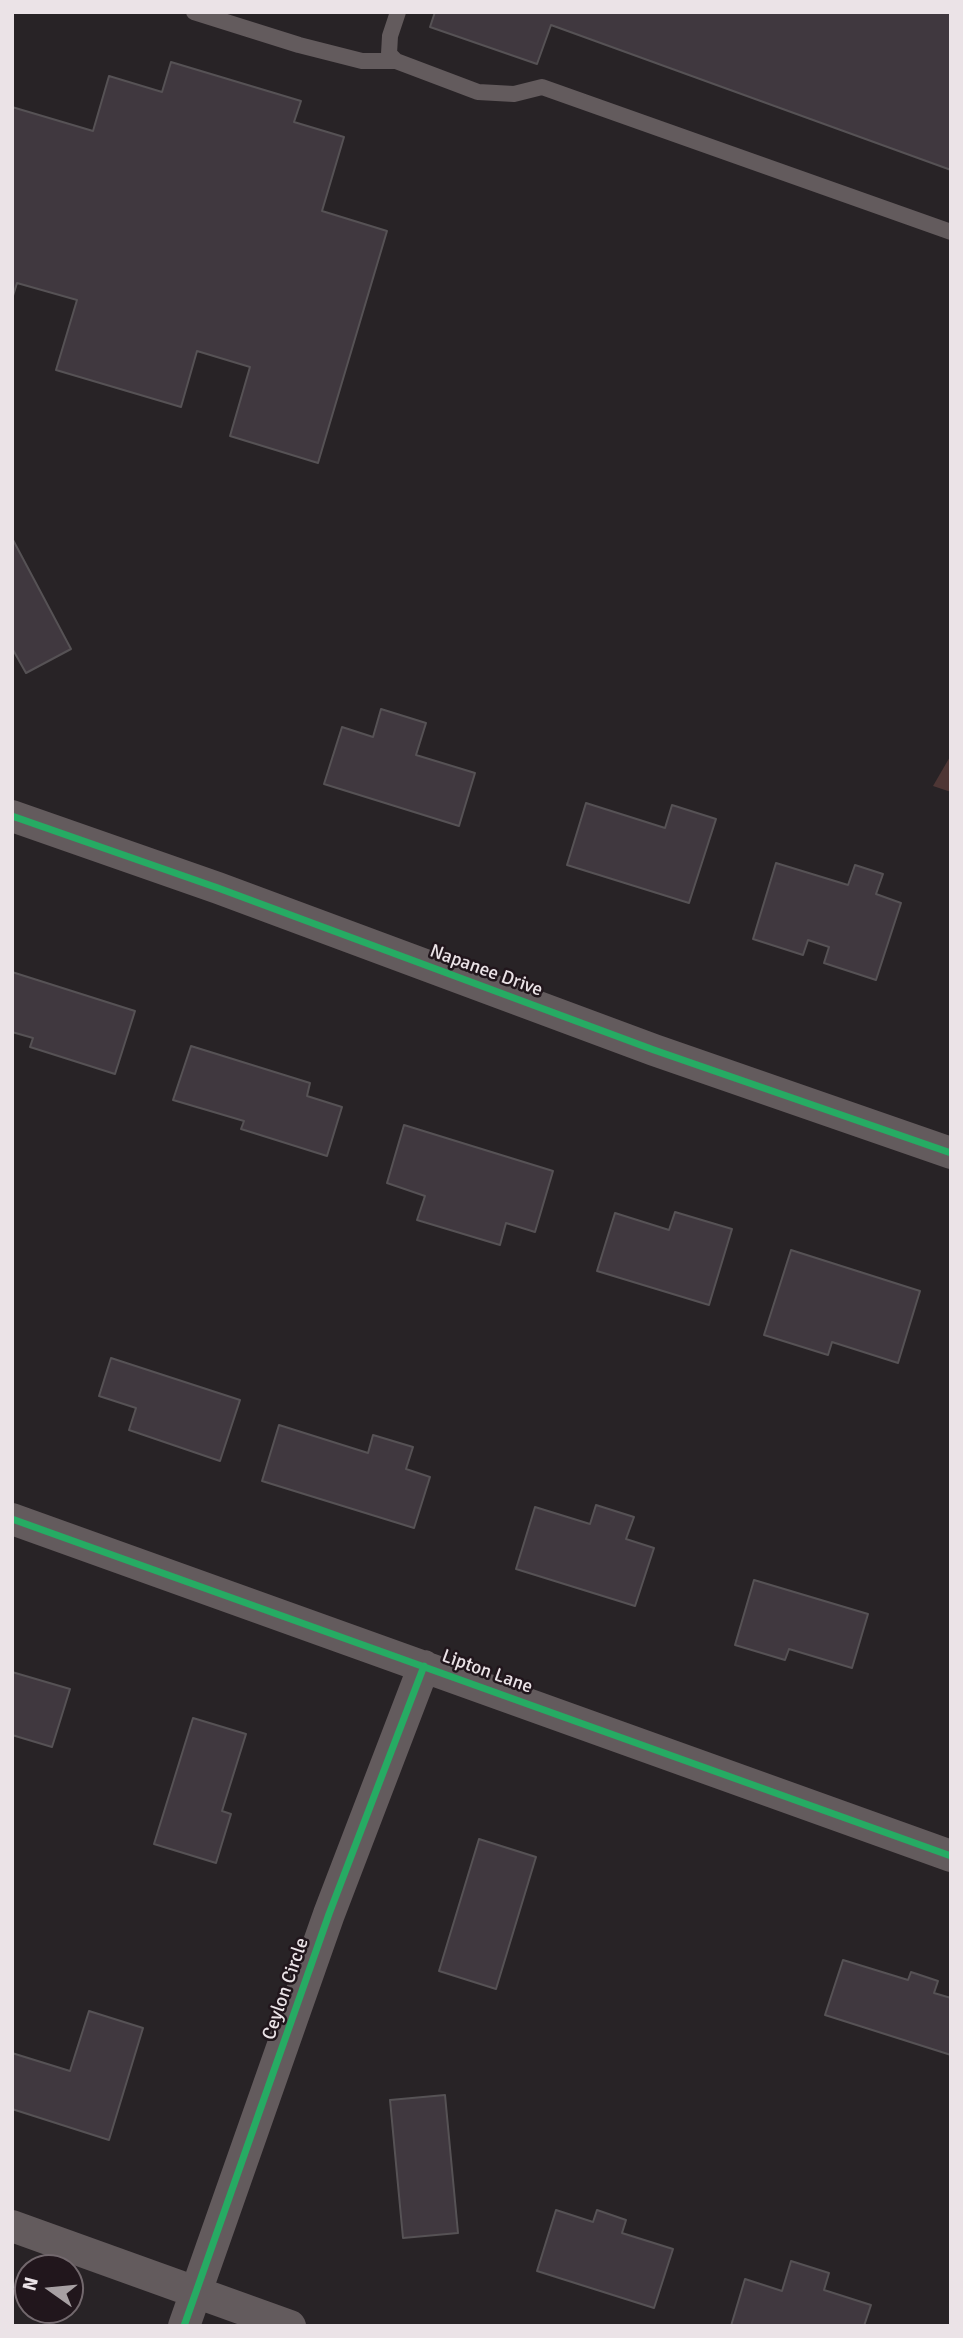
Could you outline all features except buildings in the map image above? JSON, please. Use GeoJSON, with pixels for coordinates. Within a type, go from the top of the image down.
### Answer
{"type":"FeatureCollection","features":[{"type":"Feature","properties":{"kind":"street","name":"Napanee Drive"},"geometry":{"type":"LineString","coordinates":[[12,816],[231,893],[654,1051],[951,1153]]}},
{"type":"Feature","properties":{"kind":"street","name":"Lipton Lane"},"geometry":{"type":"LineString","coordinates":[[12,1519],[951,1856]]}},
{"type":"Feature","properties":{"kind":"street","name":"Ceylon Circle"},"geometry":{"type":"LineString","coordinates":[[184,2326],[329,1914],[424,1666]]}},
{"type":"Feature","properties":{"kind":"street"},"geometry":{"type":"LineString","coordinates":[[12,2226],[290,2326]]}},
{"type":"Feature","properties":{"kind":"lane"},"geometry":{"type":"LineString","coordinates":[[194,12],[299,46],[362,61],[396,61],[478,92],[514,94],[542,88],[951,232]]}},
{"type":"Feature","properties":{"kind":"lane"},"geometry":{"type":"LineString","coordinates":[[396,61],[389,54],[390,36],[398,12]]}},
{"type":"Feature","properties":{"kind":"shaded area"},"geometry":{"type":"Polygon","coordinates":[[[951,755],[951,792],[933,786],[951,755]]]}},
{"type":"Feature","properties":{"kind":"cycle path"},"geometry":{"type":"LineString","coordinates":[[12,816],[218,888],[654,1050],[951,1153]]}},
{"type":"Feature","properties":{"kind":"cycle path"},"geometry":{"type":"LineString","coordinates":[[12,1519],[951,1856]]}},
{"type":"Feature","properties":{"kind":"cycle path"},"geometry":{"type":"LineString","coordinates":[[184,2326],[329,1914],[424,1666]]}}]}
